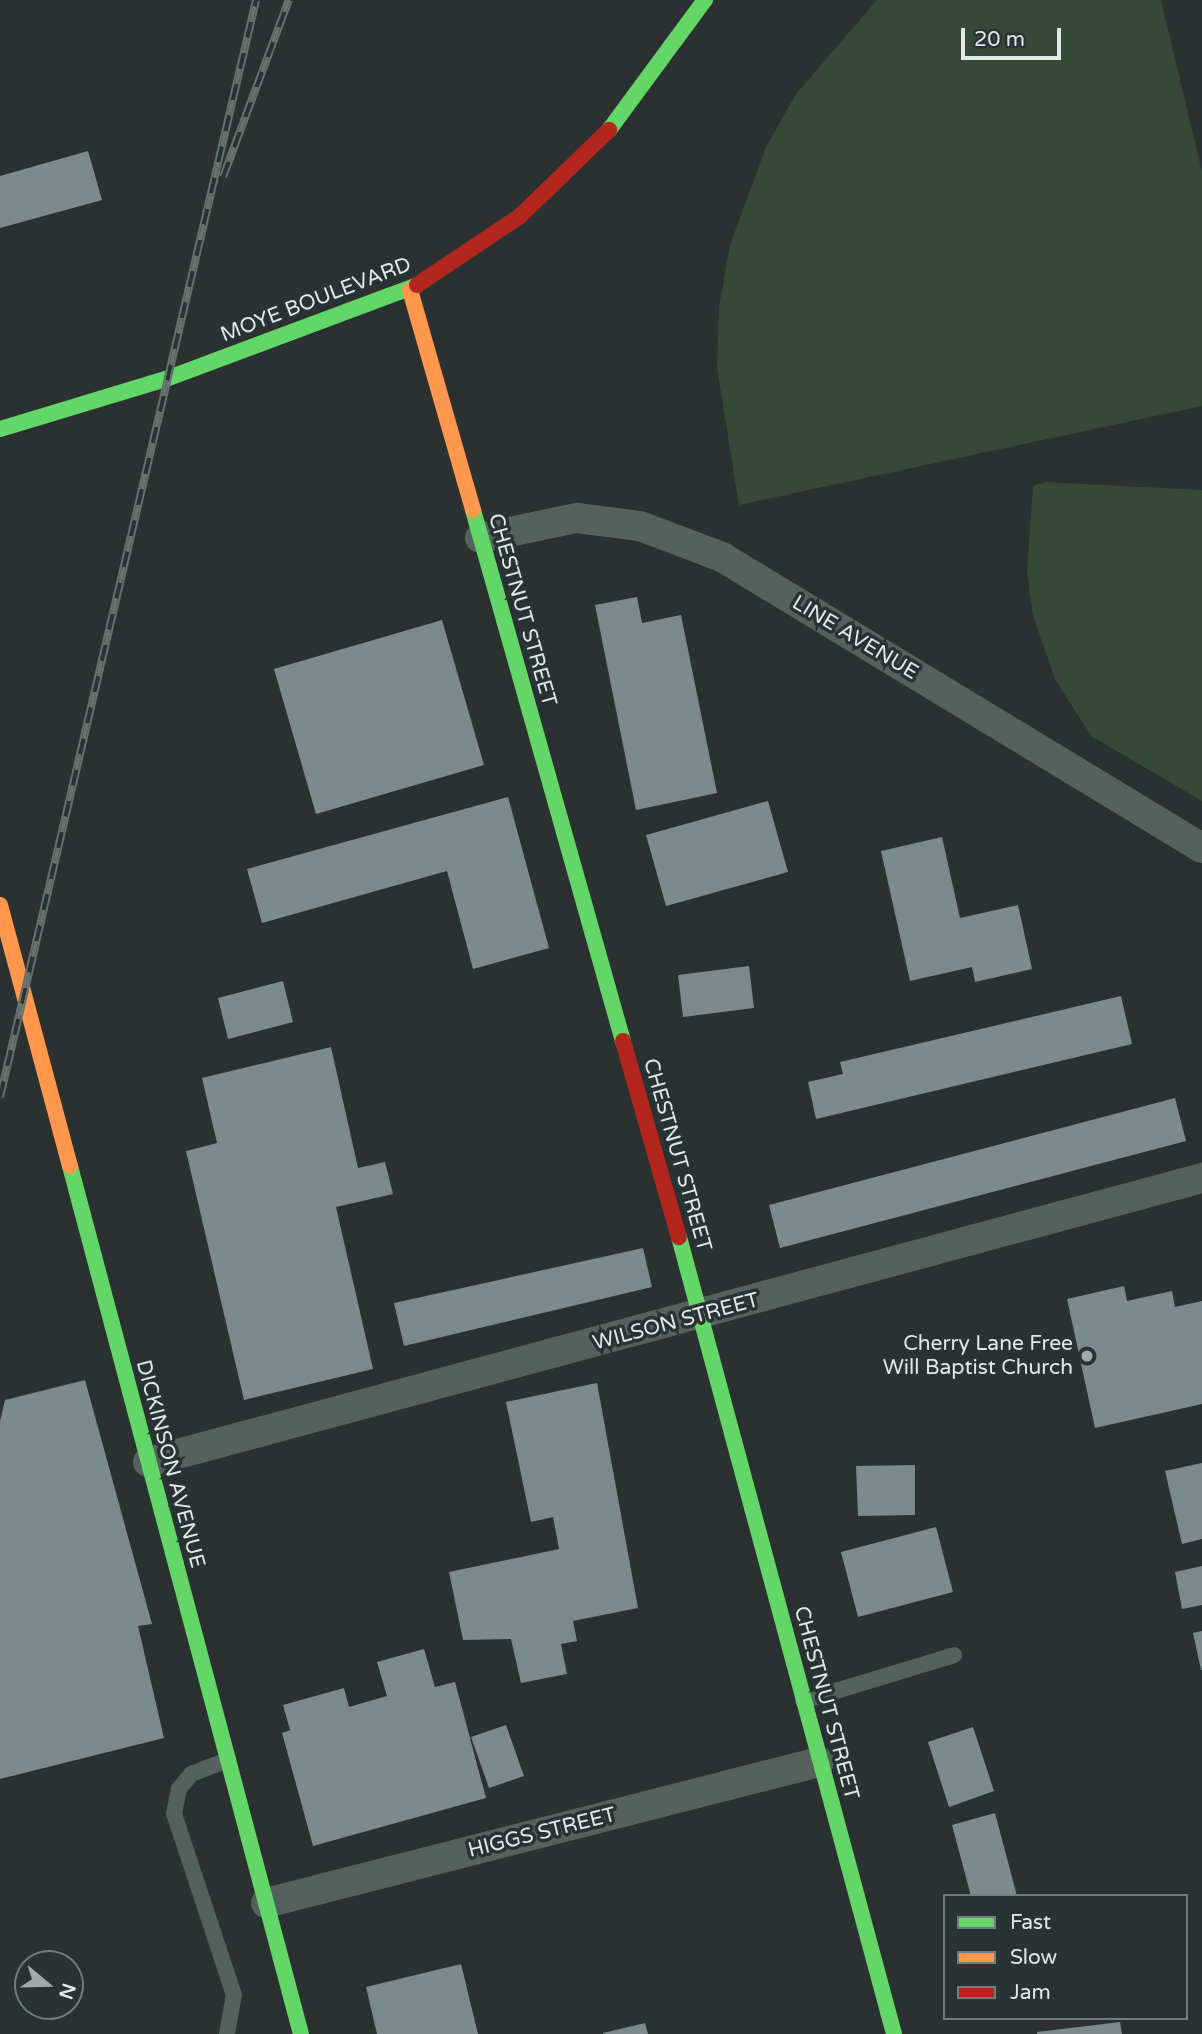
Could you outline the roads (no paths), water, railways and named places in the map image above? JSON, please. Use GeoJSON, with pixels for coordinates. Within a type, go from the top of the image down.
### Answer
{"type":"FeatureCollection","features":[{"type":"Feature","properties":{"kind":"main road","name":"MOYE BOULEVARD"},"geometry":{"type":"LineString","coordinates":[[0,429],[166,379],[410,290],[520,216],[621,119],[705,0]]}},
{"type":"Feature","properties":{"kind":"main road","name":"CHESTNUT STREET"},"geometry":{"type":"LineString","coordinates":[[410,290],[701,1315],[894,2034]]}},
{"type":"Feature","properties":{"kind":"main road","name":"DICKINSON AVENUE"},"geometry":{"type":"LineString","coordinates":[[0,905],[301,2034]]}},
{"type":"Feature","properties":{"kind":"street","name":"LINE AVENUE"},"geometry":{"type":"LineString","coordinates":[[480,538],[578,518],[640,526],[722,557],[1202,848]]}},
{"type":"Feature","properties":{"kind":"street","name":"WILSON STREET"},"geometry":{"type":"LineString","coordinates":[[148,1462],[1202,1178]]}},
{"type":"Feature","properties":{"kind":"street","name":"HIGGS STREET"},"geometry":{"type":"LineString","coordinates":[[266,1903],[819,1762]]}},
{"type":"Feature","properties":{"kind":"lane"},"geometry":{"type":"LineString","coordinates":[[803,1701],[954,1655]]}},
{"type":"Feature","properties":{"kind":"lane"},"geometry":{"type":"LineString","coordinates":[[227,2034],[234,1995],[174,1814],[179,1789],[191,1774],[228,1760]]}},
{"type":"Feature","properties":{"kind":"railway"},"geometry":{"type":"LineString","coordinates":[[0,1097],[256,0]]}},
{"type":"Feature","properties":{"kind":"railway"},"geometry":{"type":"LineString","coordinates":[[223,177],[289,0]]}},
{"type":"Feature","properties":{"kind":"place","name":"Cherry Lane Free Will Baptist Church"},"geometry":{"type":"Point","coordinates":[1087,1356]}}]}
